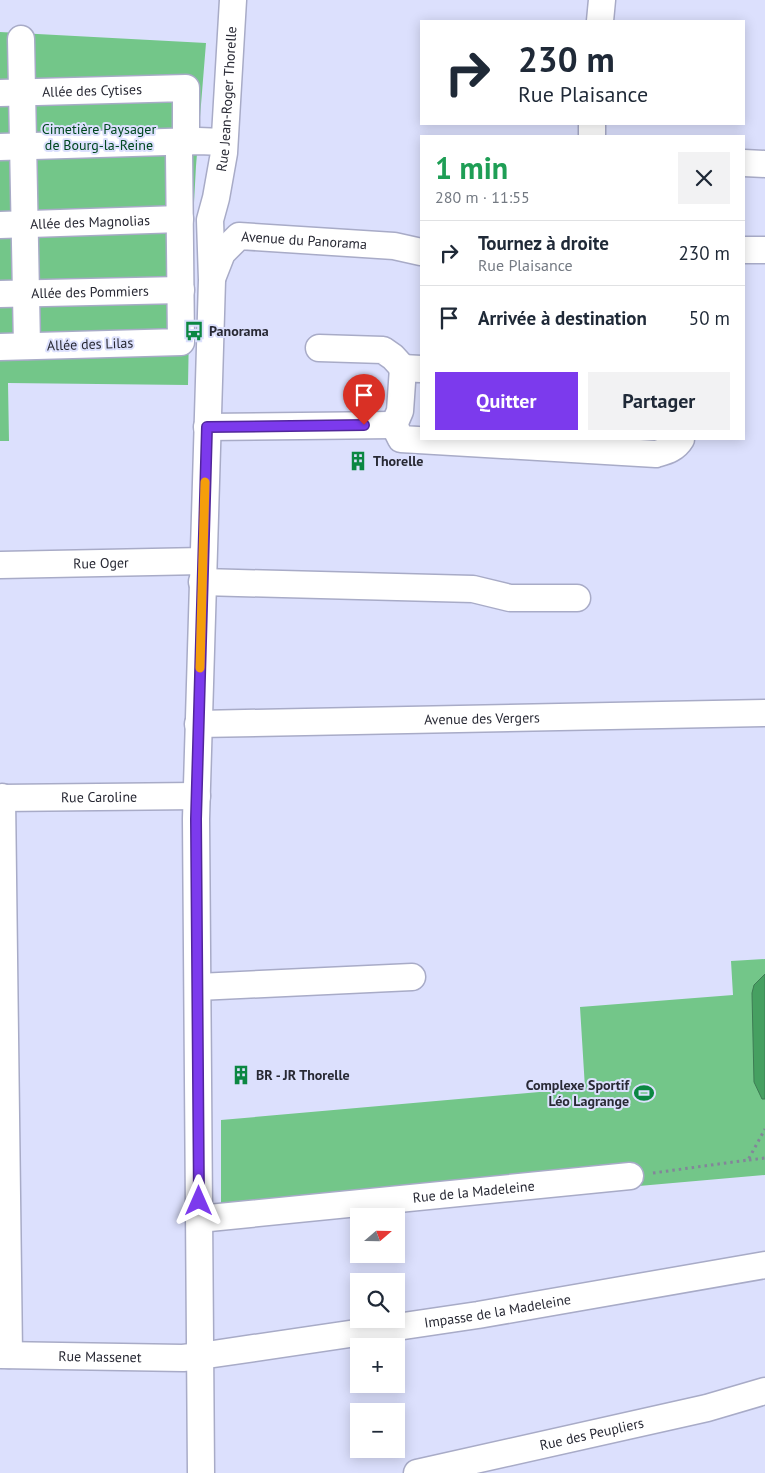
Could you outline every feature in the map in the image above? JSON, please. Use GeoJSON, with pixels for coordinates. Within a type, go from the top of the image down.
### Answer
{"type":"FeatureCollection","features":[{"type":"Feature","properties":{"kind":"street","name":"Rue Jean-Roger Thorelle"},"geometry":{"type":"LineString","coordinates":[[201,1473],[198,724],[212,280],[210,220],[216,198],[224,142],[234,0]]}},
{"type":"Feature","properties":{"kind":"street"},"geometry":{"type":"LineString","coordinates":[[600,20],[602,0]]}},
{"type":"Feature","properties":{"kind":"street"},"geometry":{"type":"LineString","coordinates":[[20,39],[11,93],[12,224],[26,294],[27,346]]}},
{"type":"Feature","properties":{"kind":"street","name":"Allée des Cytises"},"geometry":{"type":"LineString","coordinates":[[11,93],[186,88],[186,131],[190,142]]}},
{"type":"Feature","properties":{"kind":"street"},"geometry":{"type":"LineString","coordinates":[[181,290],[179,153],[190,142]]}},
{"type":"Feature","properties":{"kind":"street"},"geometry":{"type":"LineString","coordinates":[[11,147],[224,142]]}},
{"type":"Feature","properties":{"kind":"street"},"geometry":{"type":"LineString","coordinates":[[745,163],[765,164]]}},
{"type":"Feature","properties":{"kind":"street","name":"Rue Jean-Roger Thorelle"},"geometry":{"type":"LineString","coordinates":[[216,198],[226,227],[239,236]]}},
{"type":"Feature","properties":{"kind":"street","name":"Allée des Magnolias"},"geometry":{"type":"LineString","coordinates":[[12,224],[180,219]]}},
{"type":"Feature","properties":{"kind":"street","name":"Avenue du Panorama"},"geometry":{"type":"LineString","coordinates":[[212,280],[222,253],[239,236],[394,246],[420,252]]}},
{"type":"Feature","properties":{"kind":"street"},"geometry":{"type":"LineString","coordinates":[[745,250],[765,250]]}},
{"type":"Feature","properties":{"kind":"street","name":"Allée des Pommiers"},"geometry":{"type":"LineString","coordinates":[[0,294],[181,290]]}},
{"type":"Feature","properties":{"kind":"street","name":"Allée des Lilas"},"geometry":{"type":"LineString","coordinates":[[0,347],[181,342],[181,290]]}},
{"type":"Feature","properties":{"kind":"street"},"geometry":{"type":"LineString","coordinates":[[319,348],[383,350],[412,368],[400,411],[394,425],[401,439],[656,454],[668,451],[680,440]]}},
{"type":"Feature","properties":{"kind":"street"},"geometry":{"type":"LineString","coordinates":[[207,427],[394,425]]}},
{"type":"Feature","properties":{"kind":"street","name":"Rue Oger"},"geometry":{"type":"LineString","coordinates":[[0,565],[202,572],[473,589],[510,598],[577,598]]}},
{"type":"Feature","properties":{"kind":"street","name":"Avenue des Vergers"},"geometry":{"type":"LineString","coordinates":[[198,724],[765,713]]}},
{"type":"Feature","properties":{"kind":"street","name":"Rue Caroline"},"geometry":{"type":"LineString","coordinates":[[1,798],[197,796]]}},
{"type":"Feature","properties":{"kind":"street"},"geometry":{"type":"LineString","coordinates":[[1,798],[4,1355]]}},
{"type":"Feature","properties":{"kind":"street"},"geometry":{"type":"LineString","coordinates":[[198,987],[412,976]]}},
{"type":"Feature","properties":{"kind":"street","name":"Rue de la Madeleine"},"geometry":{"type":"LineString","coordinates":[[199,1219],[630,1176]]}},
{"type":"Feature","properties":{"kind":"street","name":"Impasse de la Madeleine"},"geometry":{"type":"LineString","coordinates":[[200,1356],[478,1315],[765,1265]]}},
{"type":"Feature","properties":{"kind":"street","name":"Rue Massenet"},"geometry":{"type":"LineString","coordinates":[[4,1355],[183,1358],[200,1356]]}},
{"type":"Feature","properties":{"kind":"street","name":"Rue des Peupliers"},"geometry":{"type":"LineString","coordinates":[[417,1473],[707,1408],[765,1391]]}},
{"type":"Feature","properties":{"kind":"path"},"geometry":{"type":"LineString","coordinates":[[748,1160],[765,1129]]}},
{"type":"Feature","properties":{"kind":"path"},"geometry":{"type":"LineString","coordinates":[[630,1176],[765,1158]]}},
{"type":"Feature","properties":{"kind":"green space","name":"Cimetière Paysager de Bourg-la-Reine"},"geometry":{"type":"Polygon","coordinates":[[[0,32],[206,43],[196,166],[190,276],[188,385],[8,383],[9,441],[0,441],[0,32]]]}},
{"type":"Feature","properties":{"kind":"green space","name":"Complexe Sportif Léo Lagrange"},"geometry":{"type":"Polygon","coordinates":[[[765,959],[765,1175],[390,1208],[350,1208],[350,1212],[231,1222],[221,1208],[221,1120],[585,1088],[580,1007],[733,995],[731,961],[765,959]]]}},
{"type":"Feature","properties":{"kind":"shaded area"},"geometry":{"type":"Polygon","coordinates":[[[765,974],[765,1099],[762,1099],[754,1082],[752,993],[754,985],[765,974]]]}},
{"type":"Feature","properties":{"kind":"slow traffic"},"geometry":{"type":"LineString","coordinates":[[200,668],[205,482]]}},
{"type":"Feature","properties":{"kind":"place","name":"Panorama"},"geometry":{"type":"Point","coordinates":[194,331]}},
{"type":"Feature","properties":{"kind":"place","name":"Thorelle"},"geometry":{"type":"Point","coordinates":[358,461]}},
{"type":"Feature","properties":{"kind":"place","name":"BR - JR Thorelle"},"geometry":{"type":"Point","coordinates":[241,1075]}},
{"type":"Feature","properties":{"kind":"place","name":"Complexe Sportif Léo Lagrange"},"geometry":{"type":"Point","coordinates":[644,1093]}},
{"type":"Feature","properties":{"kind":"route"},"geometry":{"type":"LineString","coordinates":[[199,1201],[196,819],[207,427],[364,425]]}}]}
